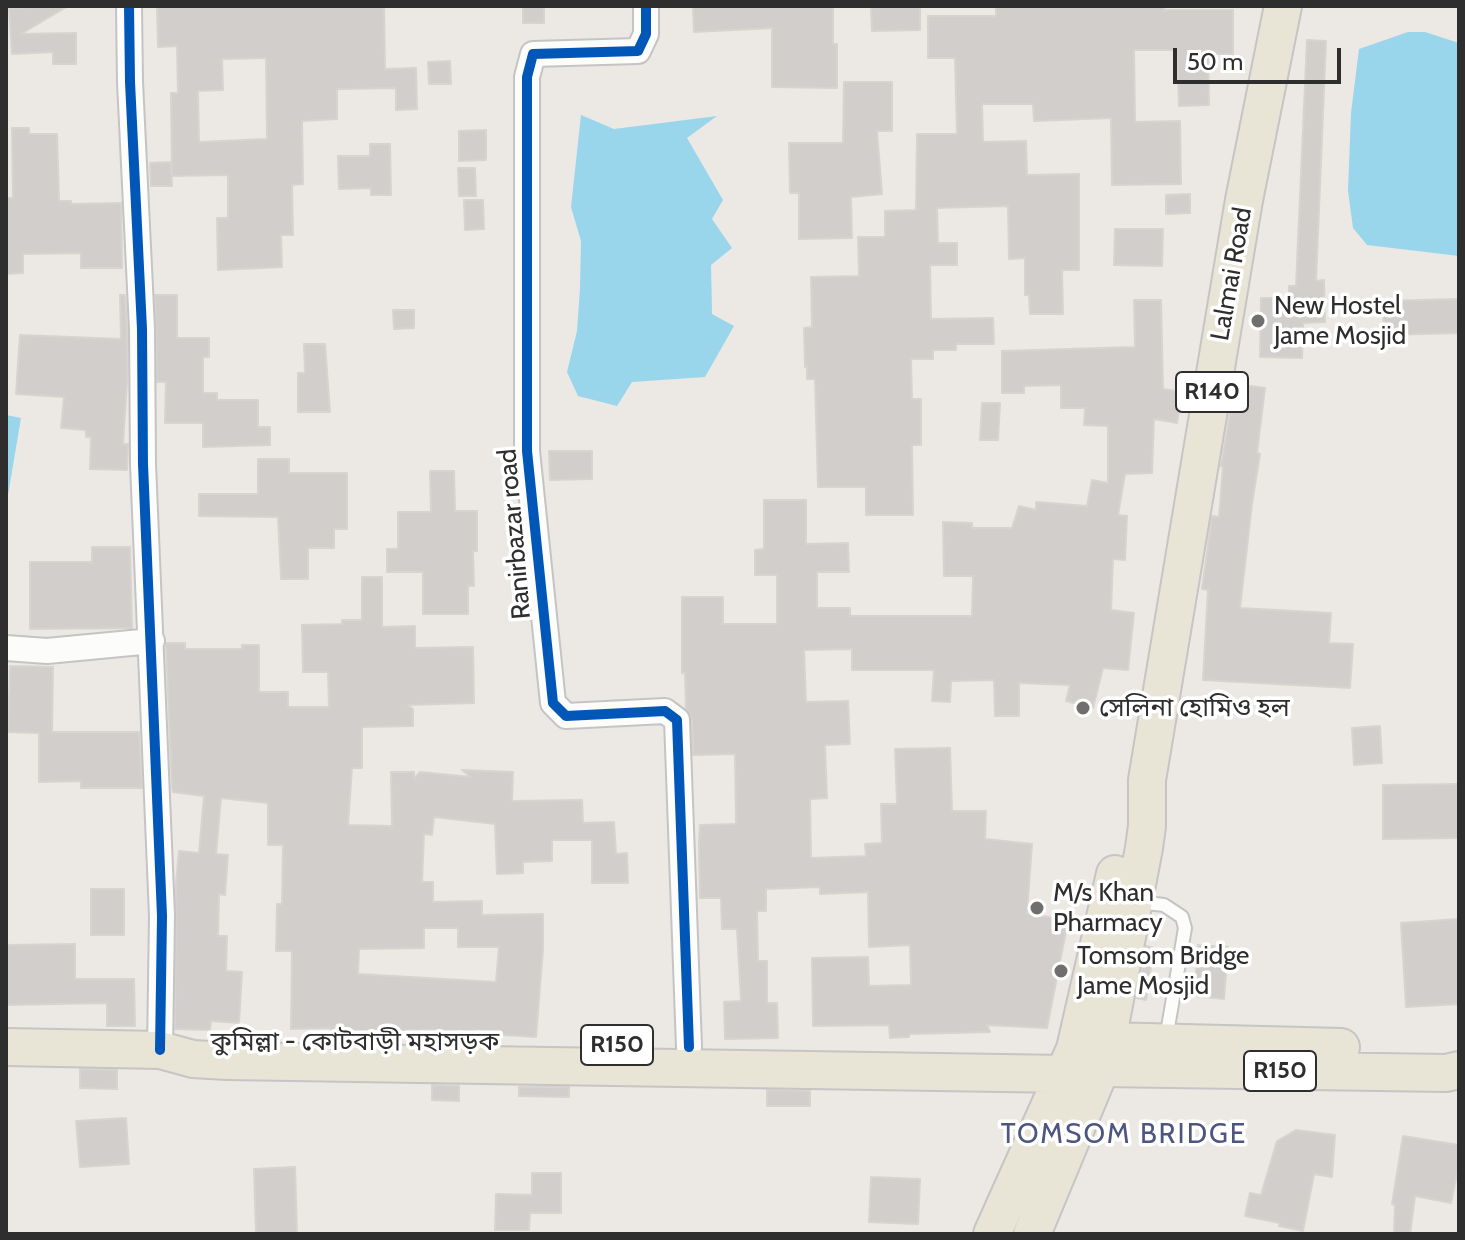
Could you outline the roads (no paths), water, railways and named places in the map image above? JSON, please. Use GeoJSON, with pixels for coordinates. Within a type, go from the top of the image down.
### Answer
{"type":"FeatureCollection","features":[{"type":"Feature","properties":{"kind":"main road","name":"Lalmai Road"},"geometry":{"type":"LineString","coordinates":[[1032,1234],[1134,902],[1147,826],[1147,780],[1244,200],[1283,6]]}},
{"type":"Feature","properties":{"kind":"main road","name":"Lalmai Road"},"geometry":{"type":"LineString","coordinates":[[992,1234],[1087,1058],[1123,841],[1147,780]]}},
{"type":"Feature","properties":{"kind":"main road","name":"R150"},"geometry":{"type":"LineString","coordinates":[[1087,1058],[1165,1043],[1272,1058],[1446,1073],[1459,1070]]}},
{"type":"Feature","properties":{"kind":"main road","name":"R150"},"geometry":{"type":"LineString","coordinates":[[6,1047],[160,1050]]}},
{"type":"Feature","properties":{"kind":"main road","name":"কুমিল্লা - কোটবাড়ী মহাসড়ক"},"geometry":{"type":"LineString","coordinates":[[644,1057],[689,1047],[1087,1058]]}},
{"type":"Feature","properties":{"kind":"main road","name":"কুমিল্লা - কোটবাড়ী মহাসড়ক"},"geometry":{"type":"LineString","coordinates":[[160,1050],[193,1059],[227,1061],[644,1057],[1087,1058]]}},
{"type":"Feature","properties":{"kind":"main road","name":"R150"},"geometry":{"type":"LineString","coordinates":[[1087,1058],[1272,1058],[1459,1052]]}},
{"type":"Feature","properties":{"kind":"street"},"geometry":{"type":"LineString","coordinates":[[129,6],[142,314],[143,464],[162,916],[160,1050]]}},
{"type":"Feature","properties":{"kind":"street","name":"Ranirbazar road"},"geometry":{"type":"LineString","coordinates":[[646,6],[646,34],[638,51],[533,54],[527,77],[527,451],[553,703],[566,716],[665,711],[677,720],[689,1047]]}},
{"type":"Feature","properties":{"kind":"street"},"geometry":{"type":"LineString","coordinates":[[6,648],[47,651],[152,641]]}},
{"type":"Feature","properties":{"kind":"lane"},"geometry":{"type":"LineString","coordinates":[[1134,902],[1164,905],[1182,917],[1185,928],[1165,1043]]}},
{"type":"Feature","properties":{"kind":"water"},"geometry":{"type":"Polygon","coordinates":[[[1408,32],[1425,32],[1459,43],[1459,256],[1367,245],[1353,228],[1348,191],[1351,113],[1359,49],[1408,32]]]}},
{"type":"Feature","properties":{"kind":"water"},"geometry":{"type":"Polygon","coordinates":[[[581,115],[614,129],[717,116],[687,138],[723,200],[712,219],[732,248],[711,265],[712,314],[734,326],[705,377],[632,382],[617,406],[578,396],[567,372],[577,331],[580,289],[581,241],[571,207],[581,115]]]}},
{"type":"Feature","properties":{"kind":"water"},"geometry":{"type":"Polygon","coordinates":[[[6,415],[21,418],[6,507],[6,415]]]}},
{"type":"Feature","properties":{"kind":"place","name":"New Hostel Jame Mosjid"},"geometry":{"type":"Point","coordinates":[1258,321]}},
{"type":"Feature","properties":{"kind":"place","name":"সেলিনা হোমিও হল"},"geometry":{"type":"Point","coordinates":[1083,708]}},
{"type":"Feature","properties":{"kind":"place","name":"M/s Khan Pharmacy"},"geometry":{"type":"Point","coordinates":[1037,908]}},
{"type":"Feature","properties":{"kind":"place","name":"Tomsom Bridge Jame Mosjid"},"geometry":{"type":"Point","coordinates":[1061,971]}},
{"type":"Feature","properties":{"kind":"district","name":"TOMSOM BRIDGE"},"geometry":{"type":"Point","coordinates":[1124,1135]}}]}
